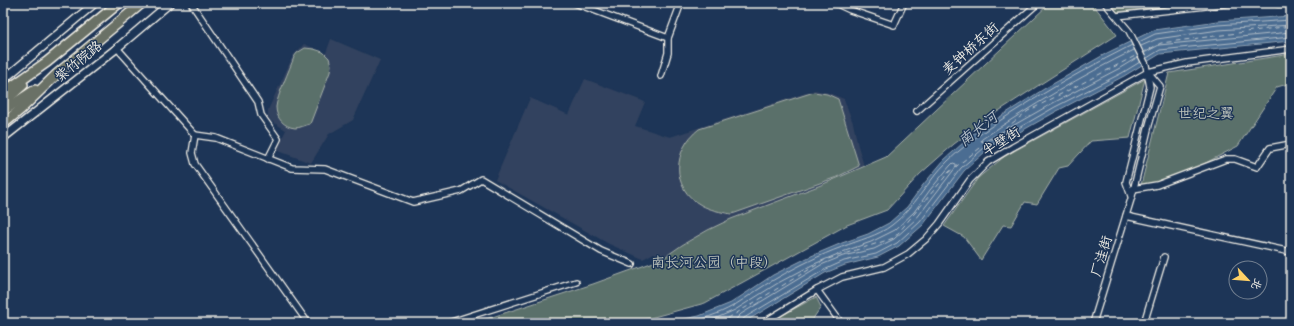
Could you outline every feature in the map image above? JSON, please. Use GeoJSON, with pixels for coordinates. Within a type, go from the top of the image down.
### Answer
{"type":"FeatureCollection","features":[{"type":"Feature","properties":{"kind":"highway","name":"紫竹院路"},"geometry":{"type":"LineString","coordinates":[[3,93],[47,62],[119,3]]}},
{"type":"Feature","properties":{"kind":"highway","name":"紫竹院路"},"geometry":{"type":"LineString","coordinates":[[3,124],[21,109],[57,74],[142,3]]}},
{"type":"Feature","properties":{"kind":"highway"},"geometry":{"type":"LineString","coordinates":[[3,103],[47,62]]}},
{"type":"Feature","properties":{"kind":"highway"},"geometry":{"type":"LineString","coordinates":[[3,112],[57,74]]}},
{"type":"Feature","properties":{"kind":"street"},"geometry":{"type":"LineString","coordinates":[[3,80],[95,3]]}},
{"type":"Feature","properties":{"kind":"street","name":"紫竹院路"},"geometry":{"type":"LineString","coordinates":[[3,138],[117,48],[170,3]]}},
{"type":"Feature","properties":{"kind":"street"},"geometry":{"type":"LineString","coordinates":[[191,3],[258,102],[261,115],[278,139],[268,158]]}},
{"type":"Feature","properties":{"kind":"street"},"geometry":{"type":"LineString","coordinates":[[575,3],[668,38]]}},
{"type":"Feature","properties":{"kind":"street"},"geometry":{"type":"LineString","coordinates":[[661,76],[668,53],[668,38],[681,3]]}},
{"type":"Feature","properties":{"kind":"street"},"geometry":{"type":"LineString","coordinates":[[835,3],[850,10],[894,25],[904,3]]}},
{"type":"Feature","properties":{"kind":"street","name":"麦钟桥东街"},"geometry":{"type":"LineString","coordinates":[[917,111],[1038,3]]}},
{"type":"Feature","properties":{"kind":"street"},"geometry":{"type":"LineString","coordinates":[[1105,3],[1129,31],[1148,72],[1150,87],[1126,182],[1132,196]]}},
{"type":"Feature","properties":{"kind":"street"},"geometry":{"type":"LineString","coordinates":[[1117,16],[1232,3]]}},
{"type":"Feature","properties":{"kind":"street"},"geometry":{"type":"LineString","coordinates":[[1276,3],[1290,3]]}},
{"type":"Feature","properties":{"kind":"street"},"geometry":{"type":"LineString","coordinates":[[117,48],[194,135],[216,138],[292,168],[325,169],[413,202],[461,191],[481,179],[601,251],[632,264]]}},
{"type":"Feature","properties":{"kind":"street","name":"半壁街"},"geometry":{"type":"LineString","coordinates":[[763,323],[817,290],[842,277],[884,267],[908,254],[926,239],[939,224],[970,180],[988,162],[1148,72],[1187,63],[1291,49]]}},
{"type":"Feature","properties":{"kind":"street","name":"厂洼街"},"geometry":{"type":"LineString","coordinates":[[1092,323],[1132,196],[1160,86],[1148,72]]}},
{"type":"Feature","properties":{"kind":"street"},"geometry":{"type":"LineString","coordinates":[[194,135],[192,153],[195,164],[308,323]]}},
{"type":"Feature","properties":{"kind":"street"},"geometry":{"type":"LineString","coordinates":[[1133,189],[1157,185],[1226,160],[1235,159],[1257,167],[1270,148],[1291,144]]}},
{"type":"Feature","properties":{"kind":"street"},"geometry":{"type":"LineString","coordinates":[[1126,216],[1291,252]]}},
{"type":"Feature","properties":{"kind":"street"},"geometry":{"type":"LineString","coordinates":[[1144,323],[1164,257]]}},
{"type":"Feature","properties":{"kind":"street"},"geometry":{"type":"LineString","coordinates":[[448,323],[576,282]]}},
{"type":"Feature","properties":{"kind":"street"},"geometry":{"type":"LineString","coordinates":[[817,290],[841,323]]}},
{"type":"Feature","properties":{"kind":"shaded area"},"geometry":{"type":"Polygon","coordinates":[[[331,39],[380,60],[353,120],[329,134],[311,163],[276,150],[286,130],[271,121],[268,116],[268,110],[293,56],[304,44],[326,53],[331,39]]]}},
{"type":"Feature","properties":{"kind":"shaded area"},"geometry":{"type":"Polygon","coordinates":[[[585,79],[645,102],[635,126],[670,137],[815,90],[829,93],[844,99],[853,123],[864,166],[821,185],[731,219],[682,245],[662,259],[654,253],[643,259],[609,244],[495,180],[530,98],[569,115],[585,79]]]}},
{"type":"Feature","properties":{"kind":"green space","name":"南长河公园（中段）"},"geometry":{"type":"Polygon","coordinates":[[[1050,3],[1092,3],[1117,35],[997,112],[954,144],[920,174],[887,210],[847,225],[705,303],[632,323],[474,323],[593,284],[662,259],[682,245],[731,219],[821,185],[886,157],[1050,3]]]}},
{"type":"Feature","properties":{"kind":"green space"},"geometry":{"type":"Polygon","coordinates":[[[1110,3],[1200,3],[1117,12],[1110,3]]]}},
{"type":"Feature","properties":{"kind":"green space"},"geometry":{"type":"Polygon","coordinates":[[[305,48],[323,52],[329,58],[331,65],[330,72],[310,124],[295,128],[287,126],[281,121],[277,115],[276,107],[294,57],[305,48]]]}},
{"type":"Feature","properties":{"kind":"green space","name":"世纪之翼"},"geometry":{"type":"Polygon","coordinates":[[[1291,54],[1291,83],[1277,87],[1238,146],[1156,189],[1141,185],[1169,73],[1291,54]]]}},
{"type":"Feature","properties":{"kind":"green space"},"geometry":{"type":"Polygon","coordinates":[[[1145,79],[1130,138],[1091,141],[1068,166],[1059,168],[1037,204],[1025,202],[1011,226],[1003,225],[981,260],[964,237],[944,226],[978,178],[1005,156],[1145,79]]]}},
{"type":"Feature","properties":{"kind":"green space"},"geometry":{"type":"Polygon","coordinates":[[[814,92],[827,94],[838,99],[859,166],[837,177],[731,214],[708,208],[691,198],[684,189],[680,179],[680,157],[690,137],[699,129],[814,92]]]}},
{"type":"Feature","properties":{"kind":"green space"},"geometry":{"type":"Polygon","coordinates":[[[816,297],[821,307],[810,323],[768,323],[816,297]]]}},
{"type":"Feature","properties":{"kind":"water"},"geometry":{"type":"Polygon","coordinates":[[[1291,16],[1291,41],[1160,54],[1124,76],[1057,111],[986,151],[964,171],[923,225],[899,246],[878,257],[845,265],[825,273],[743,323],[665,323],[699,316],[731,303],[773,275],[809,257],[868,234],[889,223],[907,207],[944,160],[973,134],[1044,89],[1107,53],[1154,30],[1218,21],[1291,16]]]}},
{"type":"Feature","properties":{"kind":"ferry route"},"geometry":{"type":"LineString","coordinates":[[1142,53],[1161,43],[1291,26]]}},
{"type":"Feature","properties":{"kind":"ferry route"},"geometry":{"type":"LineString","coordinates":[[720,323],[825,260],[894,238],[949,172],[1028,111],[1139,54]]}},
{"type":"Feature","properties":{"kind":"water label","name":"南长河"},"geometry":{"type":"Point","coordinates":[978,129]}}]}
